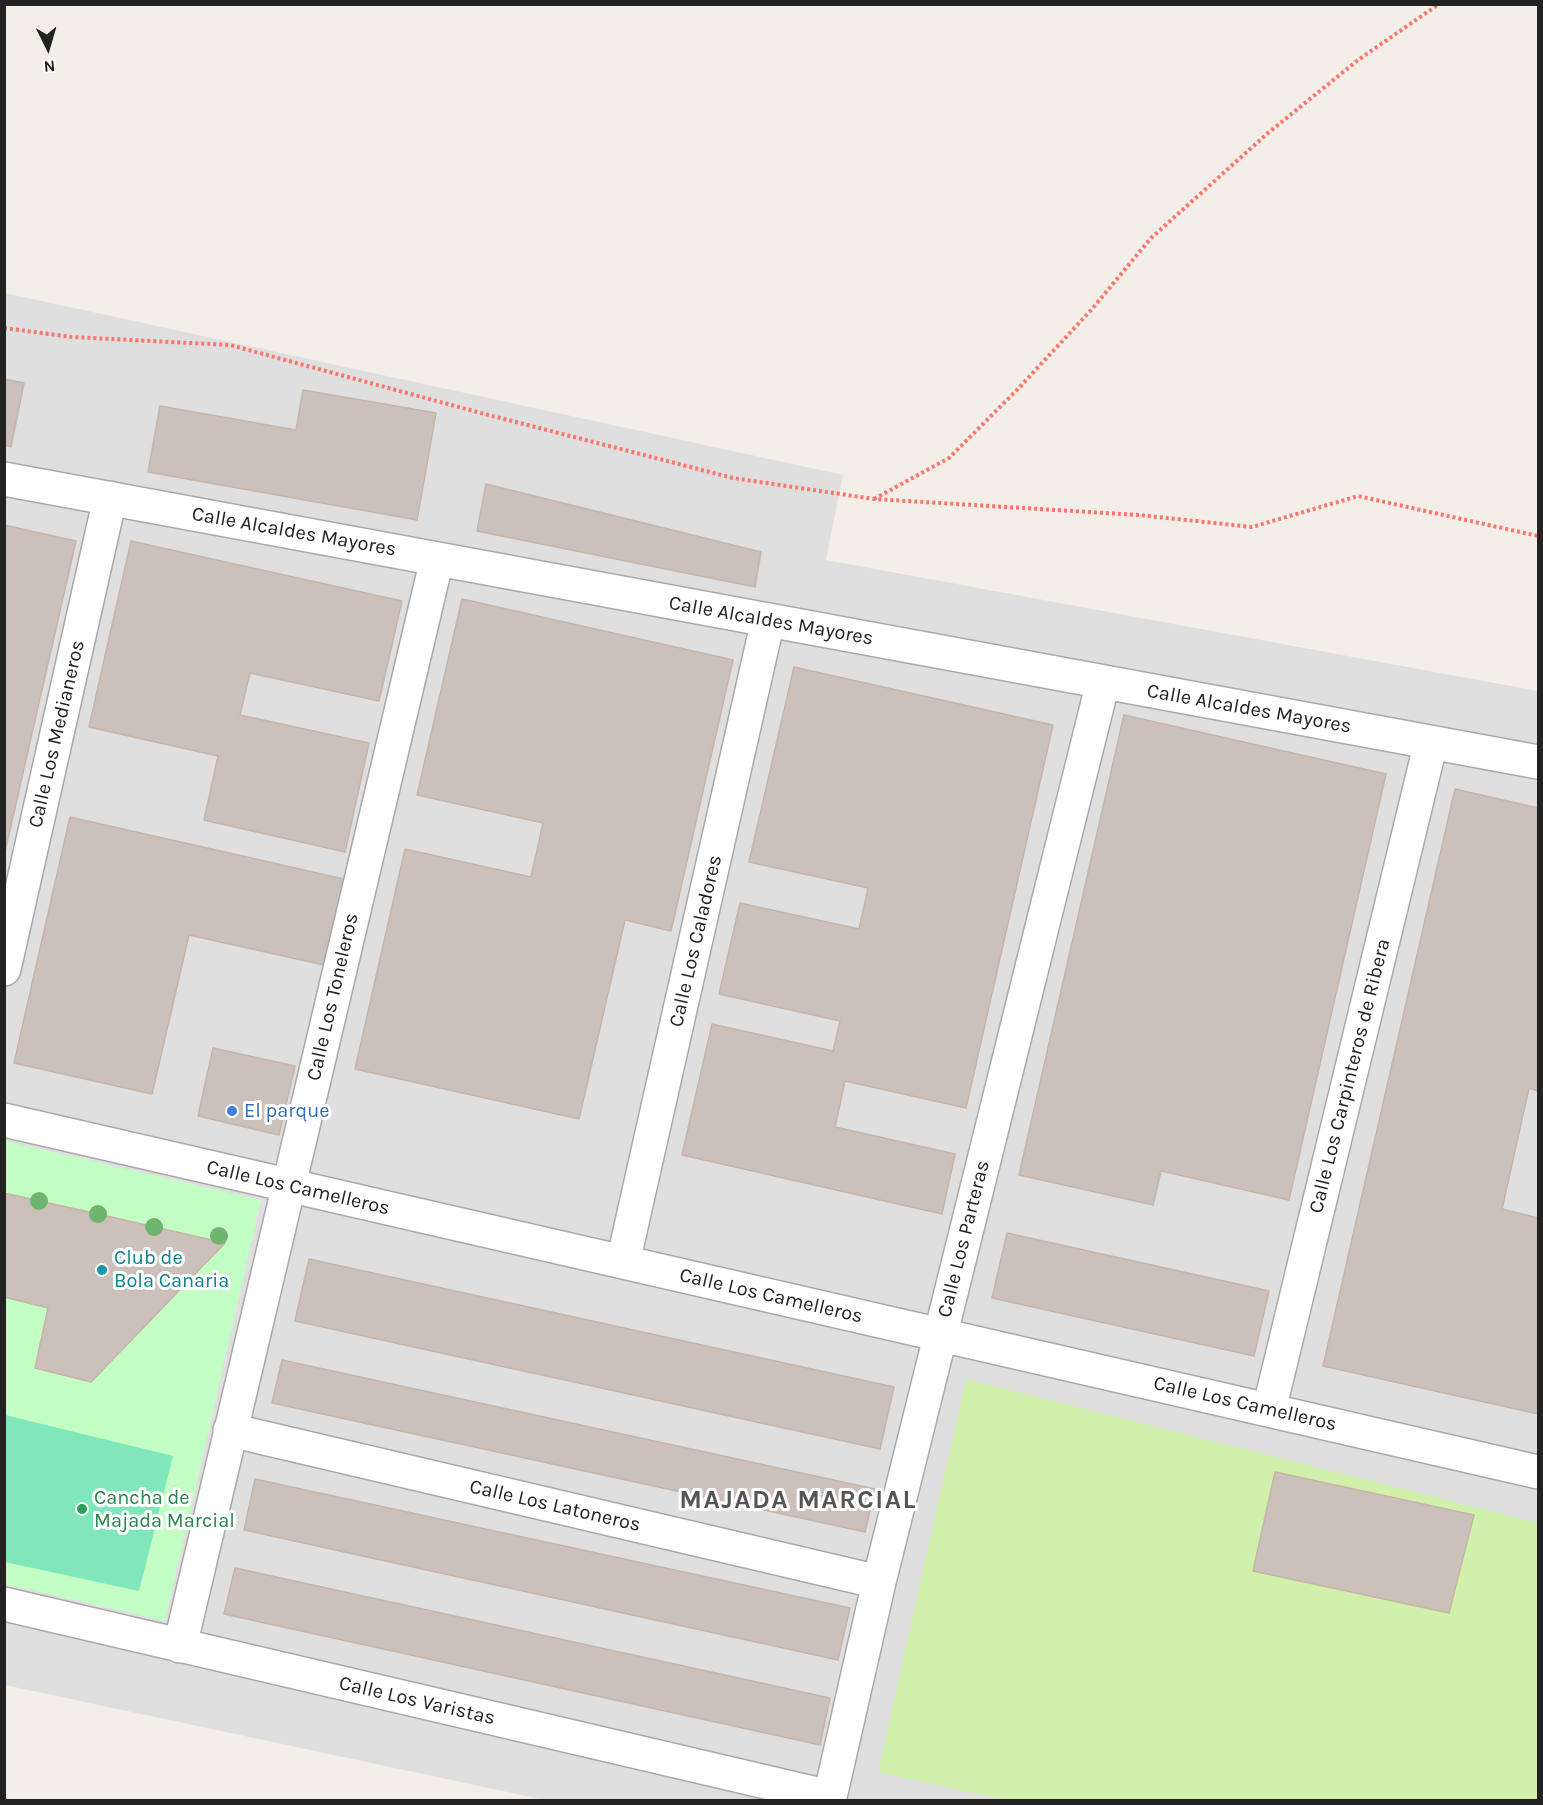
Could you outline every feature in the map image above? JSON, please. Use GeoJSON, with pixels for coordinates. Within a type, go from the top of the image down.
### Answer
{"type":"FeatureCollection","features":[{"type":"Feature","properties":{"kind":"street","name":"Calle Alcaldes Mayores"},"geometry":{"type":"LineString","coordinates":[[4,479],[1539,762]]}},
{"type":"Feature","properties":{"kind":"street","name":"Calle Los Medianeros"},"geometry":{"type":"LineString","coordinates":[[4,969],[110,498]]}},
{"type":"Feature","properties":{"kind":"street","name":"Calle Los Toneleros"},"geometry":{"type":"LineString","coordinates":[[180,1646],[437,559]]}},
{"type":"Feature","properties":{"kind":"street","name":"Calle Los Caladores"},"geometry":{"type":"LineString","coordinates":[[623,1262],[768,620]]}},
{"type":"Feature","properties":{"kind":"street","name":"Calle Los Parteras"},"geometry":{"type":"LineString","coordinates":[[830,1797],[879,1582],[1103,682]]}},
{"type":"Feature","properties":{"kind":"street","name":"Calle Los Carpinteros de Ribera"},"geometry":{"type":"LineString","coordinates":[[1269,1410],[1431,742]]}},
{"type":"Feature","properties":{"kind":"street","name":"Calle Los Camelleros"},"geometry":{"type":"LineString","coordinates":[[4,1120],[1539,1472]]}},
{"type":"Feature","properties":{"kind":"street","name":"Calle Los Latoneros"},"geometry":{"type":"LineString","coordinates":[[230,1430],[879,1582]]}},
{"type":"Feature","properties":{"kind":"street","name":"Calle Los Varistas"},"geometry":{"type":"LineString","coordinates":[[4,1604],[830,1797]]}},
{"type":"Feature","properties":{"kind":"path"},"geometry":{"type":"LineString","coordinates":[[874,499],[949,458],[1016,392],[1084,318],[1151,238],[1268,133],[1358,60],[1439,4]]}},
{"type":"Feature","properties":{"kind":"path"},"geometry":{"type":"LineString","coordinates":[[4,328],[72,337],[230,345],[733,478],[874,499],[1139,515],[1252,527],[1358,496],[1539,536]]}},
{"type":"Feature","properties":{"kind":"shaded area"},"geometry":{"type":"Polygon","coordinates":[[[5,293],[843,475],[826,560],[1538,691],[1538,1800],[545,1800],[5,1685],[5,293]]]}},
{"type":"Feature","properties":{"kind":"green space"},"geometry":{"type":"Polygon","coordinates":[[[5,1141],[261,1200],[165,1621],[5,1584],[5,1141]]]}},
{"type":"Feature","properties":{"kind":"green space"},"geometry":{"type":"Polygon","coordinates":[[[966,1379],[1538,1523],[1538,1800],[1005,1800],[878,1772],[966,1379]]]}},
{"type":"Feature","properties":{"kind":"green space","name":"Cancha de Majada Marcial"},"geometry":{"type":"Polygon","coordinates":[[[5,1415],[173,1456],[139,1591],[5,1562],[5,1415]]]}},
{"type":"Feature","properties":{"kind":"building"},"geometry":{"type":"Polygon","coordinates":[[[4,379],[24,383],[11,447],[4,445],[4,379]]]}},
{"type":"Feature","properties":{"kind":"building"},"geometry":{"type":"Polygon","coordinates":[[[303,390],[436,413],[417,520],[148,472],[160,406],[296,430],[303,390]]]}},
{"type":"Feature","properties":{"kind":"building"},"geometry":{"type":"Polygon","coordinates":[[[486,484],[761,552],[755,587],[477,531],[486,484]]]}},
{"type":"Feature","properties":{"kind":"building"},"geometry":{"type":"Polygon","coordinates":[[[4,525],[76,541],[4,856],[4,525]]]}},
{"type":"Feature","properties":{"kind":"building"},"geometry":{"type":"Polygon","coordinates":[[[131,541],[402,601],[379,701],[250,673],[240,715],[369,743],[345,852],[204,820],[218,756],[89,727],[131,541]]]}},
{"type":"Feature","properties":{"kind":"building"},"geometry":{"type":"Polygon","coordinates":[[[462,599],[733,660],[671,931],[625,920],[579,1119],[355,1069],[405,849],[531,877],[543,823],[417,795],[462,599]]]}},
{"type":"Feature","properties":{"kind":"building"},"geometry":{"type":"Polygon","coordinates":[[[794,667],[1053,725],[966,1108],[845,1081],[835,1127],[955,1154],[942,1214],[682,1155],[712,1024],[833,1051],[840,1021],[719,994],[740,903],[859,929],[868,888],[749,862],[794,667]]]}},
{"type":"Feature","properties":{"kind":"building"},"geometry":{"type":"Polygon","coordinates":[[[1124,715],[1386,774],[1289,1200],[1161,1171],[1153,1205],[1019,1175],[1124,715]]]}},
{"type":"Feature","properties":{"kind":"building"},"geometry":{"type":"Polygon","coordinates":[[[1455,789],[1538,808],[1538,1091],[1529,1088],[1502,1209],[1538,1218],[1538,1414],[1323,1366],[1455,789]]]}},
{"type":"Feature","properties":{"kind":"building"},"geometry":{"type":"Polygon","coordinates":[[[70,817],[344,879],[324,965],[189,935],[152,1094],[14,1063],[70,817]]]}},
{"type":"Feature","properties":{"kind":"building"},"geometry":{"type":"Polygon","coordinates":[[[213,1048],[295,1066],[279,1135],[198,1116],[213,1048]]]}},
{"type":"Feature","properties":{"kind":"building","name":"Club de Bola Canaria"},"geometry":{"type":"Polygon","coordinates":[[[4,1193],[225,1243],[91,1382],[35,1368],[48,1308],[4,1297],[4,1193]]]}},
{"type":"Feature","properties":{"kind":"building"},"geometry":{"type":"Polygon","coordinates":[[[1007,1233],[1269,1291],[1254,1356],[992,1298],[1007,1233]]]}},
{"type":"Feature","properties":{"kind":"building"},"geometry":{"type":"Polygon","coordinates":[[[309,1259],[894,1387],[880,1449],[295,1321],[309,1259]]]}},
{"type":"Feature","properties":{"kind":"building"},"geometry":{"type":"Polygon","coordinates":[[[282,1360],[875,1489],[865,1532],[272,1403],[282,1360]]]}},
{"type":"Feature","properties":{"kind":"building"},"geometry":{"type":"Polygon","coordinates":[[[1275,1472],[1474,1515],[1449,1613],[1253,1571],[1275,1472]]]}},
{"type":"Feature","properties":{"kind":"building"},"geometry":{"type":"Polygon","coordinates":[[[255,1479],[850,1608],[838,1660],[244,1530],[255,1479]]]}},
{"type":"Feature","properties":{"kind":"building"},"geometry":{"type":"Polygon","coordinates":[[[235,1568],[830,1698],[820,1745],[224,1614],[235,1568]]]}},
{"type":"Feature","properties":{"kind":"place","name":"El parque"},"geometry":{"type":"Point","coordinates":[232,1111]}},
{"type":"Feature","properties":{"kind":"place","name":"Club de Bola Canaria"},"geometry":{"type":"Point","coordinates":[102,1270]}},
{"type":"Feature","properties":{"kind":"place","name":"Cancha de Majada Marcial"},"geometry":{"type":"Point","coordinates":[82,1509]}},
{"type":"Feature","properties":{"kind":"district","name":"MAJADA MARCIAL"},"geometry":{"type":"Point","coordinates":[798,1501]}}]}
